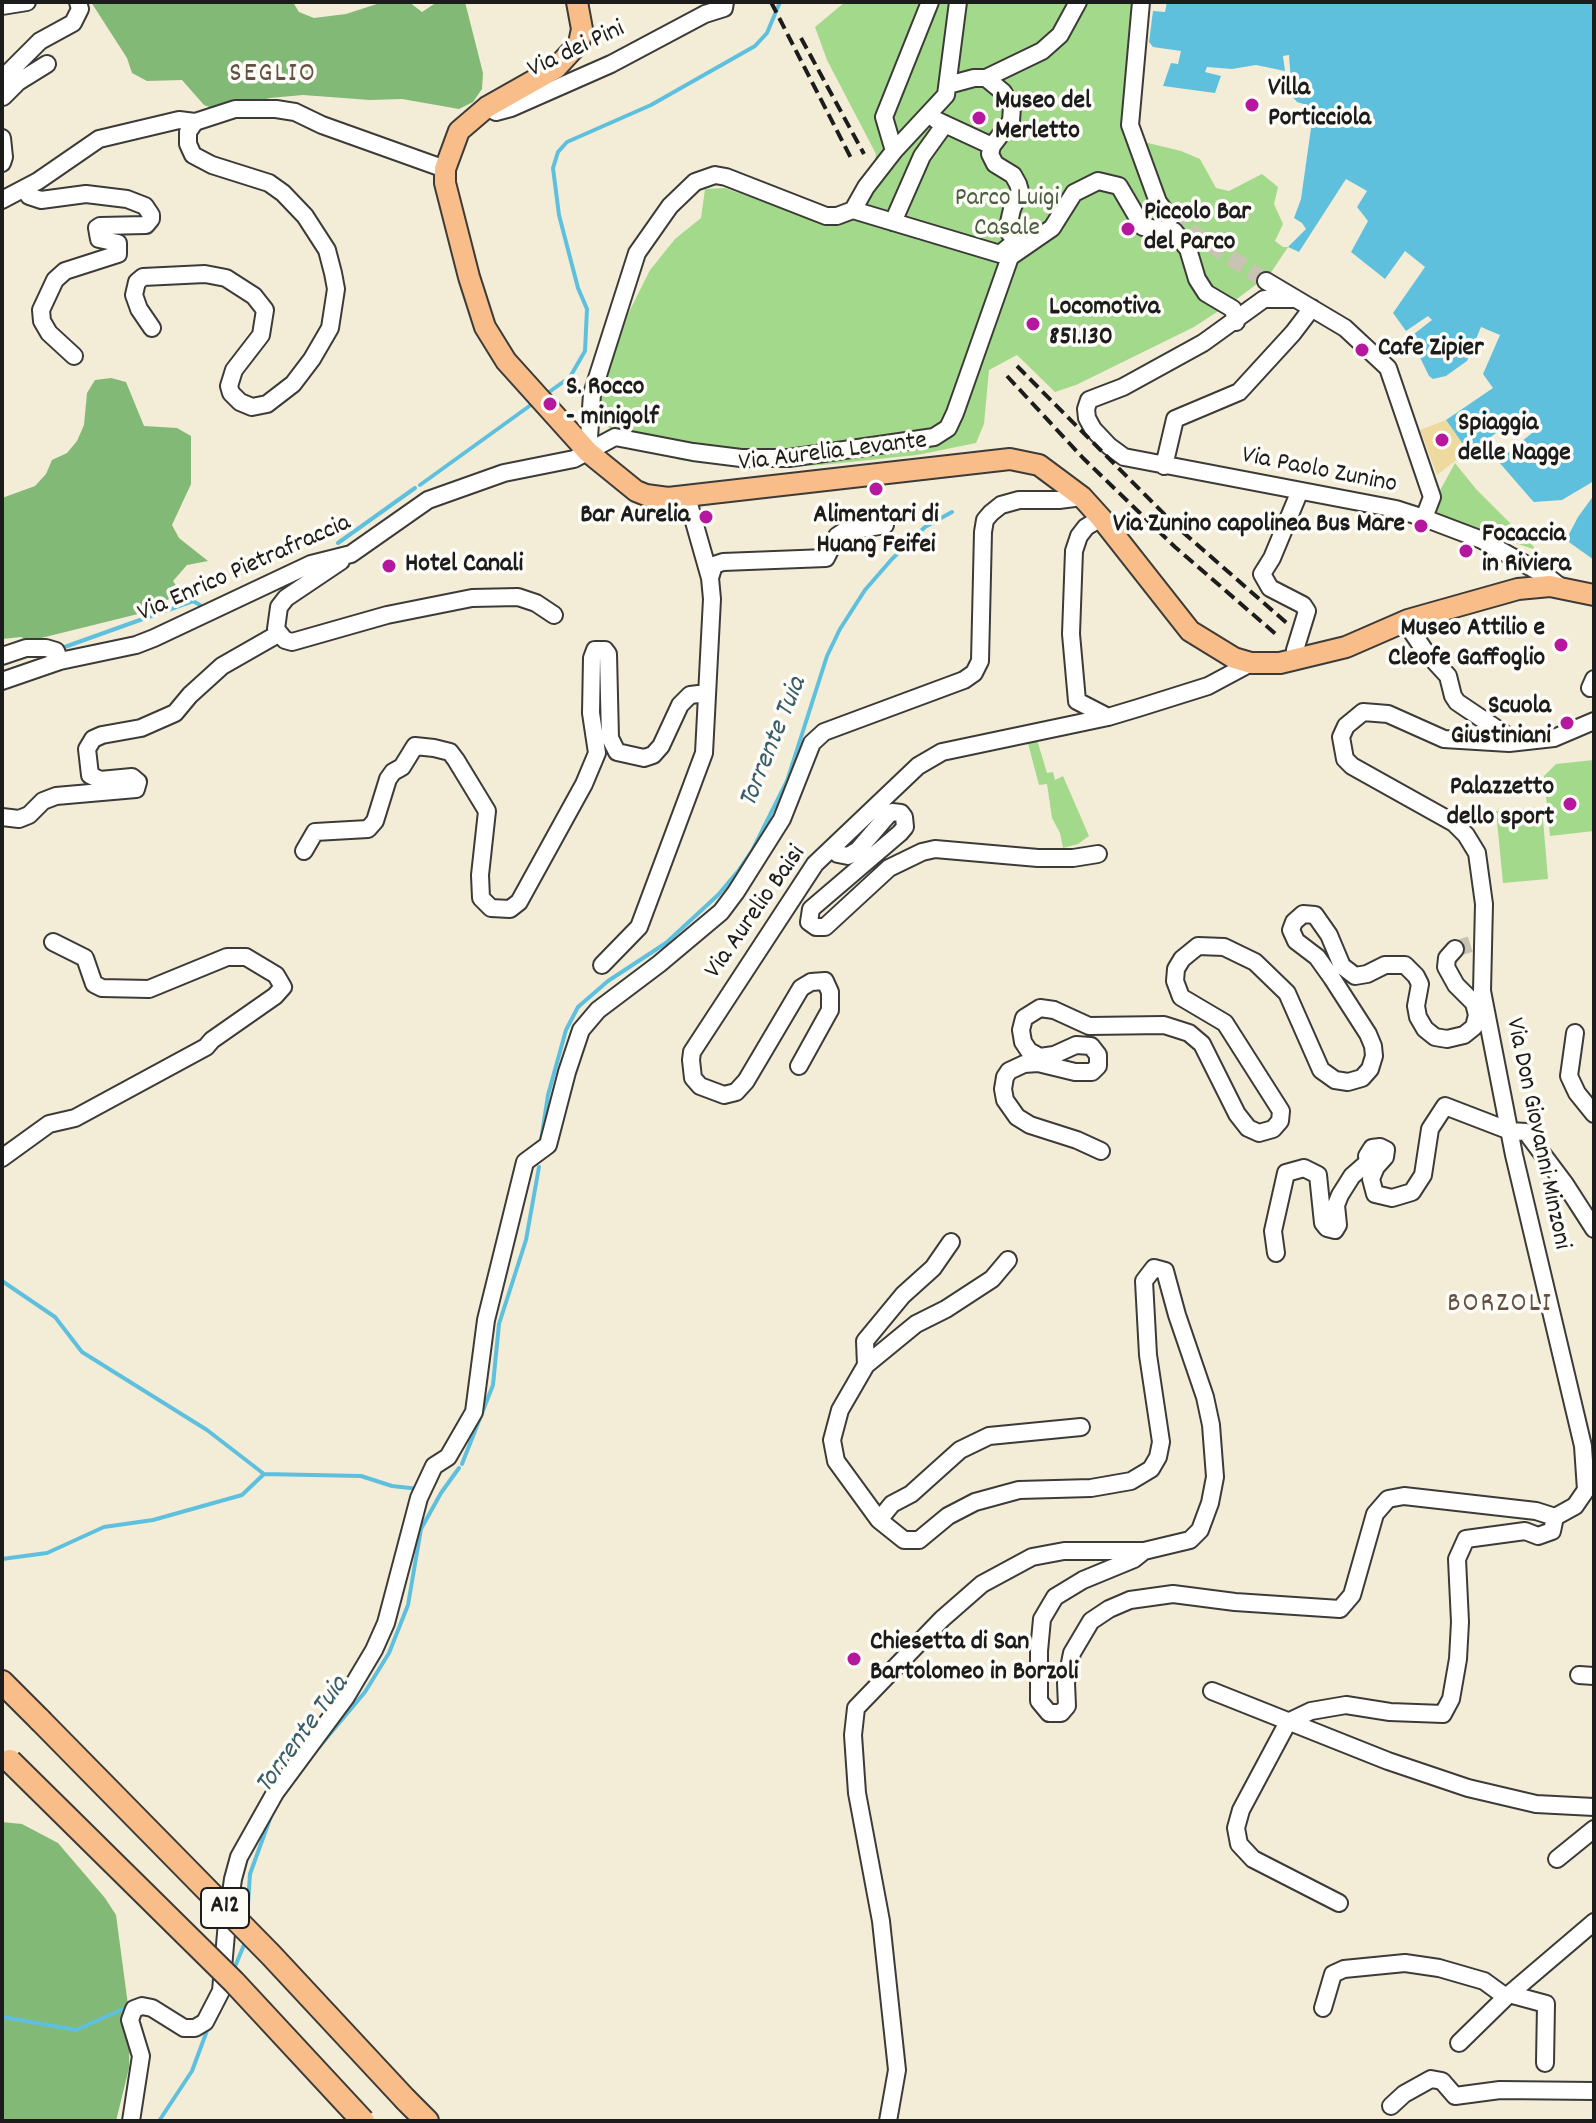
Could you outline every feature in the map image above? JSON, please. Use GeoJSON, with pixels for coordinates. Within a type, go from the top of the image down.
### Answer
{"type":"FeatureCollection","features":[{"type":"Feature","properties":{"kind":"highway","name":"A12"},"geometry":{"type":"LineString","coordinates":[[2,1682],[271,1955],[427,2121]]}},
{"type":"Feature","properties":{"kind":"highway","name":"A12"},"geometry":{"type":"LineString","coordinates":[[6,1757],[234,1982],[363,2121]]}},
{"type":"Feature","properties":{"kind":"main road","name":"Via Aurelia Levante"},"geometry":{"type":"LineString","coordinates":[[577,2],[582,29],[579,43],[556,68],[487,107],[459,131],[445,169],[445,183],[485,327],[506,361],[532,392],[588,452],[624,483],[646,495],[668,498],[1010,459],[1039,465],[1082,497],[1190,631],[1234,658],[1251,663],[1280,663],[1346,647],[1408,620],[1518,589],[1562,588],[1594,595]]}},
{"type":"Feature","properties":{"kind":"street"},"geometry":{"type":"LineString","coordinates":[[2,6],[27,2]]}},
{"type":"Feature","properties":{"kind":"street"},"geometry":{"type":"LineString","coordinates":[[3,96],[9,72],[40,41],[73,23],[80,9],[78,2]]}},
{"type":"Feature","properties":{"kind":"street","name":"Via dei Pini"},"geometry":{"type":"LineString","coordinates":[[487,107],[496,112],[511,108],[611,64],[705,14],[724,8],[725,2]]}},
{"type":"Feature","properties":{"kind":"street"},"geometry":{"type":"LineString","coordinates":[[894,151],[884,117],[930,2]]}},
{"type":"Feature","properties":{"kind":"street"},"geometry":{"type":"LineString","coordinates":[[853,210],[866,187],[894,151],[946,95],[958,2]]}},
{"type":"Feature","properties":{"kind":"street"},"geometry":{"type":"LineString","coordinates":[[948,85],[986,78],[1042,51],[1060,35],[1078,2]]}},
{"type":"Feature","properties":{"kind":"street"},"geometry":{"type":"LineString","coordinates":[[1141,2],[1130,125],[1158,202],[1170,218]]}},
{"type":"Feature","properties":{"kind":"street"},"geometry":{"type":"LineString","coordinates":[[3,96],[18,82],[47,64]]}},
{"type":"Feature","properties":{"kind":"street"},"geometry":{"type":"LineString","coordinates":[[986,78],[1003,92],[1012,107],[1011,121],[992,146],[992,160],[1013,175],[1018,184],[1020,191],[1008,227],[1010,234],[1021,244]]}},
{"type":"Feature","properties":{"kind":"street"},"geometry":{"type":"LineString","coordinates":[[2,200],[25,189],[99,139],[179,120],[195,122],[235,109],[295,112],[322,125],[445,169]]}},
{"type":"Feature","properties":{"kind":"street"},"geometry":{"type":"LineString","coordinates":[[928,117],[992,146]]}},
{"type":"Feature","properties":{"kind":"street"},"geometry":{"type":"LineString","coordinates":[[152,328],[134,295],[137,282],[143,277],[205,274],[226,278],[254,296],[265,310],[261,335],[234,370],[229,386],[240,402],[252,407],[267,404],[293,384],[330,328],[336,289],[333,273],[327,250],[305,216],[269,183],[212,165],[193,155],[188,144],[188,132],[195,122]]}},
{"type":"Feature","properties":{"kind":"street"},"geometry":{"type":"LineString","coordinates":[[893,222],[922,156],[945,124]]}},
{"type":"Feature","properties":{"kind":"street"},"geometry":{"type":"LineString","coordinates":[[2,138],[2,163]]}},
{"type":"Feature","properties":{"kind":"street"},"geometry":{"type":"LineString","coordinates":[[588,452],[592,394],[637,253],[670,206],[695,182],[715,175],[826,216],[853,210],[1000,254],[1052,228],[1074,193],[1098,181],[1119,186],[1143,227],[1174,231],[1188,249],[1197,279],[1206,293],[1233,309],[1236,322],[1264,299],[1293,299]]}},
{"type":"Feature","properties":{"kind":"street"},"geometry":{"type":"LineString","coordinates":[[25,189],[29,196],[41,200],[86,194],[127,199],[145,206],[151,215],[146,225],[97,228],[99,239],[118,243],[118,254],[65,271],[55,280],[41,310],[42,321],[49,333],[74,356]]}},
{"type":"Feature","properties":{"kind":"street","name":"Via Enrico Pietrafraccia"},"geometry":{"type":"LineString","coordinates":[[2,681],[60,661],[136,645],[154,638],[311,564],[351,554],[428,500],[504,473],[574,459],[615,437],[741,458],[789,458],[934,437],[948,428],[955,413],[1010,257],[1021,244]]}},
{"type":"Feature","properties":{"kind":"street"},"geometry":{"type":"LineString","coordinates":[[1266,281],[1345,328],[1388,368],[1432,497],[1424,518]]}},
{"type":"Feature","properties":{"kind":"street"},"geometry":{"type":"LineString","coordinates":[[1164,466],[1175,419],[1239,392],[1312,308]]}},
{"type":"Feature","properties":{"kind":"street","name":"Via Paolo Zunino"},"geometry":{"type":"LineString","coordinates":[[1236,322],[1123,387],[1089,400],[1087,418],[1109,446],[1124,457],[1164,466],[1396,509],[1482,540],[1562,588]]}},
{"type":"Feature","properties":{"kind":"street"},"geometry":{"type":"LineString","coordinates":[[1295,659],[1307,611],[1303,605],[1270,588],[1262,574],[1272,558],[1299,493]]}},
{"type":"Feature","properties":{"kind":"street"},"geometry":{"type":"LineString","coordinates":[[602,965],[639,927],[704,753],[712,599],[710,578],[687,497]]}},
{"type":"Feature","properties":{"kind":"street"},"geometry":{"type":"LineString","coordinates":[[131,2121],[141,2056],[130,2020],[134,2009],[142,2006],[152,2008],[184,2028],[195,2028],[205,2022],[221,1991],[231,1893],[239,1857],[275,1793],[346,1697],[374,1650],[386,1623],[419,1498],[434,1466],[448,1457],[474,1412],[486,1320],[525,1162],[548,1145],[581,1030],[598,1010],[721,912],[782,819],[812,743],[824,732],[964,680],[974,673],[980,661],[983,532],[985,520],[991,513],[1001,505],[1019,500],[1082,497]]}},
{"type":"Feature","properties":{"kind":"street"},"geometry":{"type":"LineString","coordinates":[[1101,518],[1086,527],[1074,551],[1071,634],[1077,701],[1108,717]]}},
{"type":"Feature","properties":{"kind":"street"},"geometry":{"type":"LineString","coordinates":[[710,578],[714,565],[723,562],[826,558],[837,536],[843,532],[885,525]]}},
{"type":"Feature","properties":{"kind":"street"},"geometry":{"type":"LineString","coordinates":[[351,554],[286,598],[279,607],[276,616],[278,634],[285,640],[292,642],[431,604],[496,596],[518,597],[536,603],[554,615]]}},
{"type":"Feature","properties":{"kind":"street"},"geometry":{"type":"LineString","coordinates":[[1408,620],[1425,651],[1448,676],[1457,702],[1506,735],[1509,743]]}},
{"type":"Feature","properties":{"kind":"street"},"geometry":{"type":"LineString","coordinates":[[2,817],[19,819],[29,815],[43,801],[56,796],[136,789],[138,782],[132,777],[100,780],[90,775],[87,749],[93,739],[141,728],[175,713],[222,666],[278,634]]}},
{"type":"Feature","properties":{"kind":"street"},"geometry":{"type":"LineString","coordinates":[[2,656],[26,648],[46,648],[56,651],[60,661]]}},
{"type":"Feature","properties":{"kind":"street"},"geometry":{"type":"LineString","coordinates":[[304,851],[315,832],[368,829],[375,821],[388,779],[402,767],[415,746],[450,752],[487,811],[480,875],[481,898],[491,908],[510,909],[519,902],[534,876],[584,784],[597,753],[591,713],[592,658],[595,650],[605,650],[608,654],[610,738],[617,752],[644,758],[653,755],[661,746],[680,705],[690,695],[707,693]]}},
{"type":"Feature","properties":{"kind":"street","name":"Via Aurelio Baisi"},"geometry":{"type":"LineString","coordinates":[[799,1066],[830,1010],[830,992],[825,981],[811,982],[801,988],[746,1081],[736,1092],[724,1095],[700,1086],[693,1078],[691,1060],[692,1052],[815,864],[918,766],[942,752],[1108,717],[1208,686],[1251,663]]}},
{"type":"Feature","properties":{"kind":"street","name":"Via Don Giovanni Minzoni"},"geometry":{"type":"LineString","coordinates":[[1555,1517],[1575,1506],[1586,1490],[1583,1446],[1510,1131],[1482,991],[1480,867],[1477,853],[1454,823],[1352,766],[1345,759],[1341,737],[1356,716],[1377,711],[1444,739],[1509,743],[1554,738],[1594,721]]}},
{"type":"Feature","properties":{"kind":"street","name":"Via Don Giovanni Minzoni"},"geometry":{"type":"LineString","coordinates":[[1538,755],[1554,738]]}},
{"type":"Feature","properties":{"kind":"street"},"geometry":{"type":"LineString","coordinates":[[835,845],[838,854],[848,856],[858,850],[892,812],[901,813],[904,817],[905,827],[900,833],[811,909],[809,922],[816,927],[825,927],[889,868],[922,852],[935,849],[1038,858],[1098,854]]}},
{"type":"Feature","properties":{"kind":"street"},"geometry":{"type":"LineString","coordinates":[[1101,1151],[1030,1125],[1017,1117],[1005,1100],[1005,1077],[1009,1071],[1024,1064],[1038,1063],[1075,1072],[1092,1072],[1098,1066],[1098,1055],[1091,1046],[1076,1045],[1054,1055],[1040,1057],[1029,1051],[1023,1042],[1021,1030],[1024,1018],[1040,1008],[1054,1010],[1089,1026],[1164,1025],[1189,1033],[1202,1044],[1237,1114],[1248,1128],[1259,1133],[1273,1129],[1280,1121],[1281,1111],[1225,1023],[1181,997],[1175,981],[1176,969],[1182,959],[1198,946],[1224,947],[1266,970],[1287,993],[1321,1070],[1335,1080],[1348,1082],[1362,1078],[1370,1069],[1373,1046],[1317,957],[1296,941],[1291,930],[1294,922],[1303,914],[1315,915],[1329,935],[1342,966],[1355,976],[1385,965],[1405,965],[1420,984],[1416,1006],[1418,1017],[1425,1029],[1435,1037],[1447,1039],[1464,1035],[1474,1027],[1477,1015],[1474,1003],[1456,985],[1446,967],[1447,958],[1455,949]]}},
{"type":"Feature","properties":{"kind":"street"},"geometry":{"type":"LineString","coordinates":[[2,1158],[49,1124],[75,1118],[206,1047],[283,987],[276,975],[246,957],[227,957],[149,989],[102,988],[94,984],[85,958],[53,942]]}},
{"type":"Feature","properties":{"kind":"street"},"geometry":{"type":"LineString","coordinates":[[1575,1033],[1569,1076],[1577,1093],[1594,1114]]}},
{"type":"Feature","properties":{"kind":"street"},"geometry":{"type":"LineString","coordinates":[[1276,1253],[1273,1231],[1286,1173],[1304,1168],[1318,1175],[1323,1223],[1335,1230],[1338,1225],[1336,1205],[1340,1195],[1352,1176],[1368,1162],[1367,1156],[1372,1148],[1386,1150],[1371,1179],[1375,1194],[1392,1198],[1412,1192],[1423,1175],[1430,1129],[1445,1106],[1510,1131],[1526,1132],[1594,1229]]}},
{"type":"Feature","properties":{"kind":"street"},"geometry":{"type":"LineString","coordinates":[[866,1365],[865,1341],[903,1295],[933,1268],[951,1242]]}},
{"type":"Feature","properties":{"kind":"street"},"geometry":{"type":"LineString","coordinates":[[888,2121],[897,2070],[880,1910],[857,1793],[853,1735],[856,1708],[942,1619],[982,1584],[1032,1557],[1064,1551],[1144,1551],[1190,1540],[1200,1530],[1215,1477],[1211,1425],[1205,1397],[1165,1271],[1154,1268],[1144,1281],[1148,1355],[1161,1442],[1151,1469],[1131,1481],[1091,1488],[1019,1490],[975,1502],[948,1516],[919,1540],[904,1540],[879,1520],[836,1461],[832,1440],[840,1410],[866,1365],[916,1324],[992,1279],[1008,1260]]}},
{"type":"Feature","properties":{"kind":"street"},"geometry":{"type":"LineString","coordinates":[[879,1520],[892,1504],[911,1494],[960,1450],[989,1436],[1081,1427]]}},
{"type":"Feature","properties":{"kind":"street"},"geometry":{"type":"LineString","coordinates":[[1144,1551],[1134,1559],[1083,1580],[1055,1597],[1042,1619],[1039,1701],[1049,1713],[1061,1713],[1067,1706],[1066,1683],[1072,1653],[1091,1621],[1130,1600],[1173,1594],[1235,1602],[1340,1609],[1356,1585],[1375,1514],[1388,1499],[1404,1496],[1536,1511],[1555,1517],[1552,1531],[1538,1536],[1525,1531],[1466,1539],[1457,1559],[1458,1659],[1451,1699],[1443,1714],[1390,1712],[1346,1705],[1311,1711],[1288,1722],[1241,1810],[1236,1828],[1239,1844],[1253,1859],[1339,1903]]}},
{"type":"Feature","properties":{"kind":"street"},"geometry":{"type":"LineString","coordinates":[[1212,1691],[1388,1761],[1468,1788],[1536,1804],[1594,1807]]}},
{"type":"Feature","properties":{"kind":"street"},"geometry":{"type":"LineString","coordinates":[[1557,1859],[1594,1829]]}},
{"type":"Feature","properties":{"kind":"street"},"geometry":{"type":"LineString","coordinates":[[1459,2043],[1508,1995],[1588,1938],[1594,1922]]}},
{"type":"Feature","properties":{"kind":"street"},"geometry":{"type":"LineString","coordinates":[[1323,2008],[1333,1974],[1344,1969],[1405,1963],[1439,1968],[1484,1981],[1508,1995],[1546,2004],[1545,2063]]}},
{"type":"Feature","properties":{"kind":"street"},"geometry":{"type":"LineString","coordinates":[[1391,2106],[1404,2094],[1431,2079],[1442,2081],[1455,2096],[1500,2090],[1594,2091]]}},
{"type":"Feature","properties":{"kind":"green space"},"geometry":{"type":"Polygon","coordinates":[[[91,2],[293,2],[299,12],[314,18],[346,14],[383,2],[409,2],[422,12],[437,2],[465,2],[483,73],[482,89],[473,102],[459,109],[402,99],[303,95],[270,98],[220,111],[204,105],[182,80],[147,81],[132,73],[127,58],[91,2]]]}},
{"type":"Feature","properties":{"kind":"green space","name":"Parco Luigi Casale"},"geometry":{"type":"Polygon","coordinates":[[[845,2],[1133,2],[1123,137],[1181,151],[1200,159],[1216,188],[1229,191],[1262,174],[1278,187],[1274,204],[1283,224],[1275,241],[1288,247],[1270,274],[1194,327],[1076,385],[1055,392],[1017,355],[989,370],[984,424],[976,443],[917,455],[753,469],[679,460],[599,423],[599,398],[629,312],[650,270],[675,239],[701,218],[705,189],[725,188],[824,224],[839,226],[853,217],[868,199],[876,154],[827,60],[815,27],[845,2]]]}},
{"type":"Feature","properties":{"kind":"green space"},"geometry":{"type":"Polygon","coordinates":[[[111,378],[126,382],[144,426],[177,428],[191,436],[191,484],[172,525],[179,538],[208,561],[187,565],[173,581],[181,593],[142,613],[29,641],[21,637],[2,639],[2,498],[35,486],[46,474],[52,460],[67,453],[84,425],[87,393],[95,380],[111,378]]]}},
{"type":"Feature","properties":{"kind":"green space"},"geometry":{"type":"Polygon","coordinates":[[[1455,463],[1533,549],[1438,517],[1434,511],[1437,496],[1455,463]]]}},
{"type":"Feature","properties":{"kind":"green space"},"geometry":{"type":"Polygon","coordinates":[[[1035,733],[1047,773],[1053,772],[1055,780],[1063,776],[1089,836],[1078,844],[1063,848],[1052,818],[1047,784],[1039,785],[1026,736],[1035,733]]]}},
{"type":"Feature","properties":{"kind":"green space","name":"Palazzetto dello sport"},"geometry":{"type":"Polygon","coordinates":[[[1594,760],[1594,831],[1550,836],[1544,776],[1556,764],[1594,760]]]}},
{"type":"Feature","properties":{"kind":"green space"},"geometry":{"type":"Polygon","coordinates":[[[1542,807],[1548,879],[1503,883],[1496,811],[1542,807]]]}},
{"type":"Feature","properties":{"kind":"green space"},"geometry":{"type":"Polygon","coordinates":[[[2,1822],[22,1824],[58,1843],[116,1915],[130,2020],[129,2068],[116,2121],[2,2121],[2,1822]]]}},
{"type":"Feature","properties":{"kind":"sand","name":"Spiaggia delle Nagge"},"geometry":{"type":"Polygon","coordinates":[[[1446,420],[1468,451],[1437,475],[1420,430],[1446,420]]]}},
{"type":"Feature","properties":{"kind":"water"},"geometry":{"type":"Polygon","coordinates":[[[1167,2],[1594,2],[1594,481],[1562,500],[1534,502],[1531,499],[1498,461],[1538,428],[1524,410],[1470,454],[1446,420],[1493,388],[1483,374],[1500,335],[1481,327],[1467,361],[1446,376],[1433,379],[1429,376],[1410,337],[1432,320],[1428,316],[1406,331],[1393,313],[1425,267],[1405,251],[1385,279],[1351,252],[1368,221],[1357,207],[1367,191],[1346,179],[1299,252],[1288,247],[1306,229],[1294,218],[1301,199],[1314,107],[1297,102],[1292,96],[1289,55],[1283,56],[1285,71],[1256,65],[1232,69],[1207,67],[1205,72],[1221,76],[1215,93],[1163,86],[1171,63],[1178,64],[1181,51],[1153,47],[1149,42],[1153,11],[1165,12],[1167,2]]]}},
{"type":"Feature","properties":{"kind":"water"},"geometry":{"type":"Polygon","coordinates":[[[1594,495],[1594,560],[1566,540],[1594,495]]]}},
{"type":"Feature","properties":{"kind":"waterway"},"geometry":{"type":"LineString","coordinates":[[545,395],[570,377],[585,351],[587,309],[578,288],[559,215],[553,168],[558,152],[567,142],[651,105],[755,46],[767,33],[780,2]]}},
{"type":"Feature","properties":{"kind":"waterway"},"geometry":{"type":"LineString","coordinates":[[420,485],[535,402]]}},
{"type":"Feature","properties":{"kind":"waterway"},"geometry":{"type":"LineString","coordinates":[[338,543],[415,488]]}},
{"type":"Feature","properties":{"kind":"waterway","name":"Torrente Tuia"},"geometry":{"type":"LineString","coordinates":[[541,1141],[548,1095],[566,1030],[578,1007],[608,981],[666,943],[718,895],[739,870],[752,851],[787,781],[827,656],[840,629],[865,590],[892,559],[925,527],[952,512]]}},
{"type":"Feature","properties":{"kind":"waterway"},"geometry":{"type":"LineString","coordinates":[[59,649],[193,601],[200,605]]}},
{"type":"Feature","properties":{"kind":"waterway","name":"Torrente Tuia"},"geometry":{"type":"LineString","coordinates":[[462,1464],[493,1385],[499,1324],[526,1240],[539,1167]]}},
{"type":"Feature","properties":{"kind":"waterway"},"geometry":{"type":"LineString","coordinates":[[2,1281],[55,1317],[82,1352],[207,1430],[264,1474],[361,1476],[392,1486],[419,1489]]}},
{"type":"Feature","properties":{"kind":"waterway","name":"Torrente Tuia"},"geometry":{"type":"LineString","coordinates":[[319,1747],[365,1692],[389,1653],[408,1605],[421,1529],[459,1468]]}},
{"type":"Feature","properties":{"kind":"waterway"},"geometry":{"type":"LineString","coordinates":[[2,1559],[47,1553],[104,1527],[153,1520],[242,1495],[264,1474]]}},
{"type":"Feature","properties":{"kind":"waterway","name":"Torrente Tuia"},"geometry":{"type":"LineString","coordinates":[[247,1919],[250,1874],[271,1816]]}},
{"type":"Feature","properties":{"kind":"waterway","name":"Torrente Tuia"},"geometry":{"type":"LineString","coordinates":[[234,1969],[246,1940]]}},
{"type":"Feature","properties":{"kind":"waterway"},"geometry":{"type":"LineString","coordinates":[[2,2017],[76,2030],[130,2006]]}},
{"type":"Feature","properties":{"kind":"waterway","name":"Torrente Tuia"},"geometry":{"type":"LineString","coordinates":[[159,2121],[192,2071],[208,2028]]}},
{"type":"Feature","properties":{"kind":"tunnel"},"geometry":{"type":"LineString","coordinates":[[1170,218],[1266,281]]}},
{"type":"Feature","properties":{"kind":"tunnel"},"geometry":{"type":"LineString","coordinates":[[1455,949],[1474,943]]}},
{"type":"Feature","properties":{"kind":"railway"},"geometry":{"type":"LineString","coordinates":[[771,2],[853,162]]}},
{"type":"Feature","properties":{"kind":"railway"},"geometry":{"type":"LineString","coordinates":[[801,38],[864,154]]}},
{"type":"Feature","properties":{"kind":"railway"},"geometry":{"type":"LineString","coordinates":[[1017,366],[1177,527],[1289,625]]}},
{"type":"Feature","properties":{"kind":"railway"},"geometry":{"type":"LineString","coordinates":[[1007,376],[1083,458],[1175,547],[1278,636]]}},
{"type":"Feature","properties":{"kind":"place","name":"Villa Porticciola"},"geometry":{"type":"Point","coordinates":[1252,105]}},
{"type":"Feature","properties":{"kind":"place","name":"Museo del Merletto"},"geometry":{"type":"Point","coordinates":[979,118]}},
{"type":"Feature","properties":{"kind":"place","name":"Piccolo Bar del Parco"},"geometry":{"type":"Point","coordinates":[1128,229]}},
{"type":"Feature","properties":{"kind":"place","name":"Locomotiva 851.130"},"geometry":{"type":"Point","coordinates":[1033,324]}},
{"type":"Feature","properties":{"kind":"place","name":"Cafe Zipier"},"geometry":{"type":"Point","coordinates":[1362,350]}},
{"type":"Feature","properties":{"kind":"place","name":"S. Rocco - minigolf"},"geometry":{"type":"Point","coordinates":[550,404]}},
{"type":"Feature","properties":{"kind":"place","name":"Spiaggia delle Nagge"},"geometry":{"type":"Point","coordinates":[1442,440]}},
{"type":"Feature","properties":{"kind":"place","name":"Alimentari di Huang Feifei"},"geometry":{"type":"Point","coordinates":[876,489]}},
{"type":"Feature","properties":{"kind":"place","name":"Bar Aurelia"},"geometry":{"type":"Point","coordinates":[706,517]}},
{"type":"Feature","properties":{"kind":"place","name":"Via Zunino capolinea Bus Mare"},"geometry":{"type":"Point","coordinates":[1421,526]}},
{"type":"Feature","properties":{"kind":"place","name":"Focaccia in Riviera"},"geometry":{"type":"Point","coordinates":[1466,551]}},
{"type":"Feature","properties":{"kind":"place","name":"Hotel Canali"},"geometry":{"type":"Point","coordinates":[389,566]}},
{"type":"Feature","properties":{"kind":"place","name":"Museo Attilio e Cleofe Gaffoglio"},"geometry":{"type":"Point","coordinates":[1561,645]}},
{"type":"Feature","properties":{"kind":"place","name":"Scuola Giustiniani"},"geometry":{"type":"Point","coordinates":[1567,723]}},
{"type":"Feature","properties":{"kind":"place","name":"Palazzetto dello sport"},"geometry":{"type":"Point","coordinates":[1570,804]}},
{"type":"Feature","properties":{"kind":"place","name":"Chiesetta di San Bartolomeo in Borzoli"},"geometry":{"type":"Point","coordinates":[854,1659]}},
{"type":"Feature","properties":{"kind":"district","name":"SEGLIO"},"geometry":{"type":"Point","coordinates":[273,76]}},
{"type":"Feature","properties":{"kind":"district","name":"BORZOLI"},"geometry":{"type":"Point","coordinates":[1500,1306]}}]}
